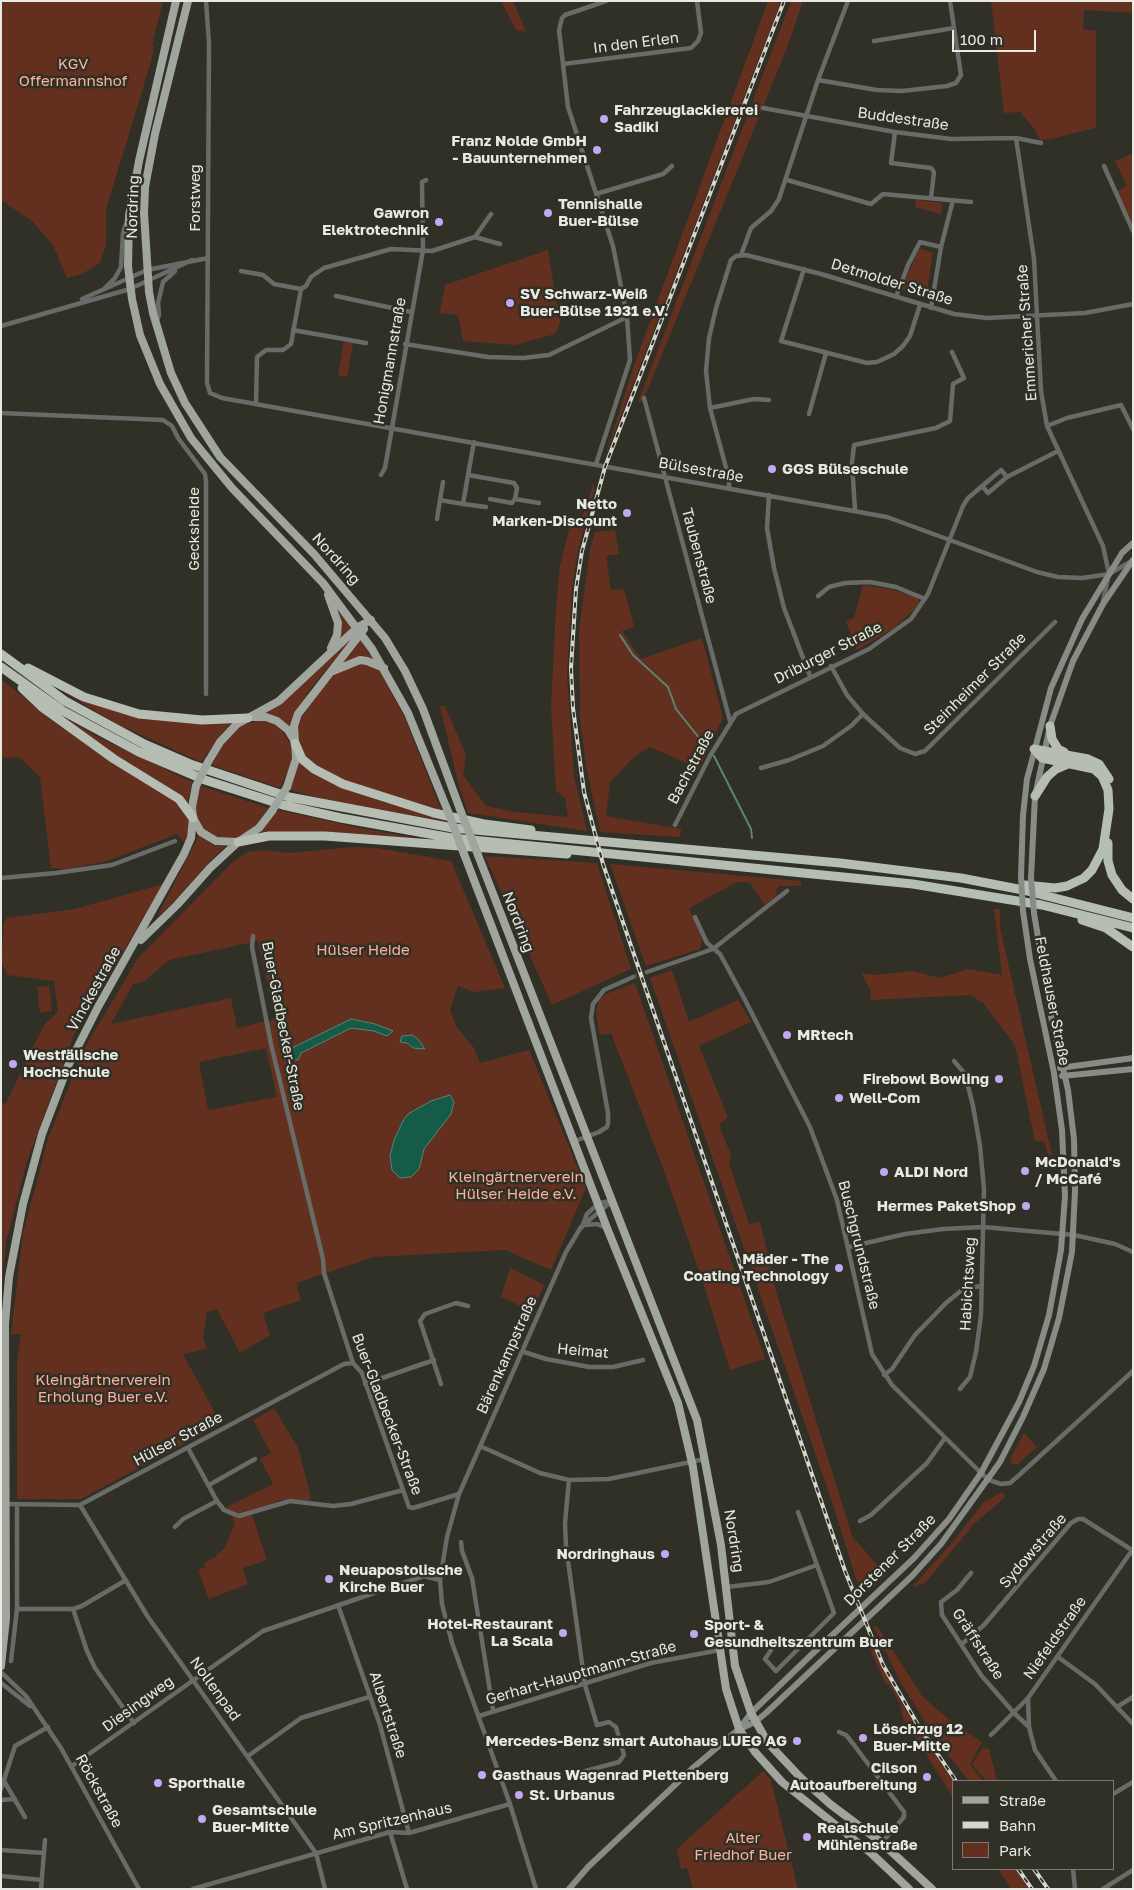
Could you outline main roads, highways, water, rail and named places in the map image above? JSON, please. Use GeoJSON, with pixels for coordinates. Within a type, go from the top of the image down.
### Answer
{"type":"FeatureCollection","features":[{"type":"Feature","properties":{"kind":"highway"},"geometry":{"type":"LineString","coordinates":[[1,654],[79,695],[119,709],[160,717],[202,720],[248,718]]}},
{"type":"Feature","properties":{"kind":"highway"},"geometry":{"type":"LineString","coordinates":[[1,654],[66,701],[144,744],[190,764],[289,797],[453,828],[840,862],[960,878],[1023,890],[1133,918]]}},
{"type":"Feature","properties":{"kind":"highway"},"geometry":{"type":"LineString","coordinates":[[1,668],[50,713],[114,759],[179,799],[193,818]]}},
{"type":"Feature","properties":{"kind":"highway"},"geometry":{"type":"LineString","coordinates":[[1,668],[63,711],[139,752],[205,780],[275,803],[340,818],[452,838],[913,884],[1042,905],[1133,928]]}},
{"type":"Feature","properties":{"kind":"highway"},"geometry":{"type":"LineString","coordinates":[[1050,726],[1052,739],[1058,749],[1066,754]]}},
{"type":"Feature","properties":{"kind":"highway"},"geometry":{"type":"LineString","coordinates":[[295,743],[302,758],[314,769],[344,784],[393,801],[484,824],[618,844]]}},
{"type":"Feature","properties":{"kind":"highway"},"geometry":{"type":"LineString","coordinates":[[960,878],[981,877],[1056,888],[1076,883],[1092,870],[1103,850],[1109,808],[1108,790],[1102,776],[1094,769],[1070,763],[1034,750]]}},
{"type":"Feature","properties":{"kind":"highway"},"geometry":{"type":"LineString","coordinates":[[1043,754],[1066,754],[1088,758],[1099,764],[1107,773],[1112,784],[1108,861],[1112,875],[1122,890],[1133,899]]}},
{"type":"Feature","properties":{"kind":"highway"},"geometry":{"type":"LineString","coordinates":[[1035,796],[1047,777],[1056,769],[1070,763]]}},
{"type":"Feature","properties":{"kind":"highway"},"geometry":{"type":"LineString","coordinates":[[238,842],[269,836],[325,836],[553,854],[607,854]]}},
{"type":"Feature","properties":{"kind":"highway"},"geometry":{"type":"LineString","coordinates":[[1042,905],[1106,928],[1133,948]]}},
{"type":"Feature","properties":{"kind":"main road","name":"Nordring"},"geometry":{"type":"LineString","coordinates":[[176,1],[138,161],[129,216],[127,241],[130,289],[140,335],[160,384],[176,415],[213,466],[322,583],[360,630],[384,668],[415,728],[607,1228],[678,1404],[692,1461],[726,1690],[739,1729],[755,1752],[782,1782],[872,1854],[909,1889]]}},
{"type":"Feature","properties":{"kind":"main road","name":"Nordring"},"geometry":{"type":"LineString","coordinates":[[188,1],[145,187],[144,213],[148,281],[156,322],[172,373],[185,402],[206,437],[238,477],[314,554],[371,620],[390,646],[414,688],[697,1420],[727,1587],[735,1666],[755,1722],[768,1743],[800,1777],[830,1804],[882,1843],[932,1889]]}},
{"type":"Feature","properties":{"kind":"main road","name":"Feldhauser Straße"},"geometry":{"type":"LineString","coordinates":[[981,1473],[1019,1402],[1034,1366],[1052,1299],[1065,1217],[1064,1156],[1054,1073],[1031,967],[1023,911],[1021,876],[1023,814],[1034,750],[1051,688],[1082,619],[1122,553],[1133,542]]}},
{"type":"Feature","properties":{"kind":"main road","name":"Feldhauser Straße"},"geometry":{"type":"LineString","coordinates":[[989,1480],[1014,1438],[1044,1369],[1060,1318],[1074,1235],[1074,1139],[1034,913],[1031,878],[1035,796],[1050,726],[1073,661],[1103,604],[1132,561]]}},
{"type":"Feature","properties":{"kind":"main road"},"geometry":{"type":"LineString","coordinates":[[322,583],[334,608],[338,623],[336,639],[326,656]]}},
{"type":"Feature","properties":{"kind":"main road"},"geometry":{"type":"LineString","coordinates":[[360,630],[298,714],[294,726],[296,759],[287,787],[272,811],[259,828],[238,842],[221,843],[210,839],[202,832],[193,818],[192,807],[196,786],[224,736],[237,724],[279,701],[326,656],[371,620]]}},
{"type":"Feature","properties":{"kind":"main road"},"geometry":{"type":"LineString","coordinates":[[328,673],[360,660],[384,668]]}},
{"type":"Feature","properties":{"kind":"main road"},"geometry":{"type":"LineString","coordinates":[[248,718],[266,717],[277,721],[288,730],[295,743]]}},
{"type":"Feature","properties":{"kind":"main road","name":"Vinckestraße"},"geometry":{"type":"LineString","coordinates":[[1,1666],[6,1637],[4,1603],[5,1324],[9,1277],[23,1204],[42,1134],[68,1066],[98,1007],[134,946],[190,842],[193,818]]}},
{"type":"Feature","properties":{"kind":"main road","name":"Vinckestraße"},"geometry":{"type":"LineString","coordinates":[[134,946],[238,842]]}},
{"type":"Feature","properties":{"kind":"main road"},"geometry":{"type":"LineString","coordinates":[[1054,1073],[1062,1067],[1133,1058]]}},
{"type":"Feature","properties":{"kind":"main road"},"geometry":{"type":"LineString","coordinates":[[1054,1073],[1064,1077],[1133,1069]]}},
{"type":"Feature","properties":{"kind":"main road","name":"Dorstener Straße"},"geometry":{"type":"LineString","coordinates":[[569,1889],[588,1867],[694,1767],[739,1729],[751,1713],[914,1558],[949,1519],[981,1473]]}},
{"type":"Feature","properties":{"kind":"main road","name":"Dorstener Straße"},"geometry":{"type":"LineString","coordinates":[[739,1729],[755,1722],[912,1576],[957,1523],[989,1480]]}},
{"type":"Feature","properties":{"kind":"main road","name":"Vinckestraße"},"geometry":{"type":"LineString","coordinates":[[1,1617],[4,1603]]}},
{"type":"Feature","properties":{"kind":"waterway"},"geometry":{"type":"LineString","coordinates":[[620,635],[633,655],[668,687],[676,709],[708,749]]}},
{"type":"Feature","properties":{"kind":"waterway"},"geometry":{"type":"LineString","coordinates":[[714,756],[751,829],[752,838]]}},
{"type":"Feature","properties":{"kind":"tunnel"},"geometry":{"type":"LineString","coordinates":[[633,977],[647,972]]}},
{"type":"Feature","properties":{"kind":"railway"},"geometry":{"type":"LineString","coordinates":[[784,1],[605,467],[582,551],[576,589],[571,668],[573,708],[584,792],[603,864],[845,1571],[883,1665],[918,1725],[955,1780]]}},
{"type":"Feature","properties":{"kind":"railway"},"geometry":{"type":"LineString","coordinates":[[1019,1870],[1032,1889]]}},
{"type":"Feature","properties":{"kind":"railway"},"geometry":{"type":"LineString","coordinates":[[1035,1870],[1048,1889]]}},
{"type":"Feature","properties":{"kind":"place","name":"Fahrzeuglackiererei Sadiki"},"geometry":{"type":"Point","coordinates":[604,119]}},
{"type":"Feature","properties":{"kind":"place","name":"Franz Nolde GmbH - Bauunternehmen"},"geometry":{"type":"Point","coordinates":[597,150]}},
{"type":"Feature","properties":{"kind":"place","name":"Tennishalle Buer-Bülse"},"geometry":{"type":"Point","coordinates":[548,213]}},
{"type":"Feature","properties":{"kind":"place","name":"Gawron Elektrotechnik"},"geometry":{"type":"Point","coordinates":[439,222]}},
{"type":"Feature","properties":{"kind":"place","name":"SV Schwarz-Weiß Buer-Bülse 1931 e.V."},"geometry":{"type":"Point","coordinates":[510,303]}},
{"type":"Feature","properties":{"kind":"place","name":"GGS Bülseschule"},"geometry":{"type":"Point","coordinates":[772,469]}},
{"type":"Feature","properties":{"kind":"place","name":"Netto Marken-Discount"},"geometry":{"type":"Point","coordinates":[627,513]}},
{"type":"Feature","properties":{"kind":"place","name":"MRtech"},"geometry":{"type":"Point","coordinates":[787,1035]}},
{"type":"Feature","properties":{"kind":"place","name":"Westfälische Hochschule"},"geometry":{"type":"Point","coordinates":[13,1064]}},
{"type":"Feature","properties":{"kind":"place","name":"Firebowl Bowling"},"geometry":{"type":"Point","coordinates":[999,1079]}},
{"type":"Feature","properties":{"kind":"place","name":"Well-Com"},"geometry":{"type":"Point","coordinates":[839,1098]}},
{"type":"Feature","properties":{"kind":"place","name":"McDonald's / McCafé"},"geometry":{"type":"Point","coordinates":[1025,1171]}},
{"type":"Feature","properties":{"kind":"place","name":"ALDI Nord"},"geometry":{"type":"Point","coordinates":[884,1172]}},
{"type":"Feature","properties":{"kind":"place","name":"Hermes PaketShop"},"geometry":{"type":"Point","coordinates":[1026,1206]}},
{"type":"Feature","properties":{"kind":"place","name":"Mäder - The Coating Technology"},"geometry":{"type":"Point","coordinates":[839,1268]}},
{"type":"Feature","properties":{"kind":"place","name":"Nordringhaus"},"geometry":{"type":"Point","coordinates":[665,1554]}},
{"type":"Feature","properties":{"kind":"place","name":"Neuapostolische Kirche Buer"},"geometry":{"type":"Point","coordinates":[329,1579]}},
{"type":"Feature","properties":{"kind":"place","name":"Hotel-Restaurant La Scala"},"geometry":{"type":"Point","coordinates":[563,1633]}},
{"type":"Feature","properties":{"kind":"place","name":"Sport- & Gesundheitszentrum Buer"},"geometry":{"type":"Point","coordinates":[694,1634]}},
{"type":"Feature","properties":{"kind":"place","name":"Löschzug 12 Buer-Mitte"},"geometry":{"type":"Point","coordinates":[863,1738]}},
{"type":"Feature","properties":{"kind":"place","name":"Mercedes-Benz smart Autohaus LUEG AG"},"geometry":{"type":"Point","coordinates":[797,1741]}},
{"type":"Feature","properties":{"kind":"place","name":"Gasthaus Wagenrad Plettenberg"},"geometry":{"type":"Point","coordinates":[482,1775]}},
{"type":"Feature","properties":{"kind":"place","name":"Cilson Autoaufbereitung"},"geometry":{"type":"Point","coordinates":[927,1777]}},
{"type":"Feature","properties":{"kind":"place","name":"Sporthalle"},"geometry":{"type":"Point","coordinates":[158,1783]}},
{"type":"Feature","properties":{"kind":"place","name":"St. Urbanus"},"geometry":{"type":"Point","coordinates":[519,1795]}},
{"type":"Feature","properties":{"kind":"place","name":"Gesamtschule Buer-Mitte"},"geometry":{"type":"Point","coordinates":[202,1819]}},
{"type":"Feature","properties":{"kind":"place","name":"Realschule Mühlenstraße"},"geometry":{"type":"Point","coordinates":[807,1837]}},
{"type":"Feature","properties":{"kind":"park label","name":"KGV Offermannshof"},"geometry":{"type":"Point","coordinates":[73,72]}},
{"type":"Feature","properties":{"kind":"park label","name":"Hülser Heide"},"geometry":{"type":"Point","coordinates":[363,950]}},
{"type":"Feature","properties":{"kind":"park label","name":"Kleingärtnerverein Hülser Heide e.V."},"geometry":{"type":"Point","coordinates":[516,1186]}},
{"type":"Feature","properties":{"kind":"park label","name":"Kleingärtnerverein Erholung Buer e.V."},"geometry":{"type":"Point","coordinates":[103,1388]}},
{"type":"Feature","properties":{"kind":"park label","name":"Alter Friedhof Buer"},"geometry":{"type":"Point","coordinates":[743,1846]}}]}
